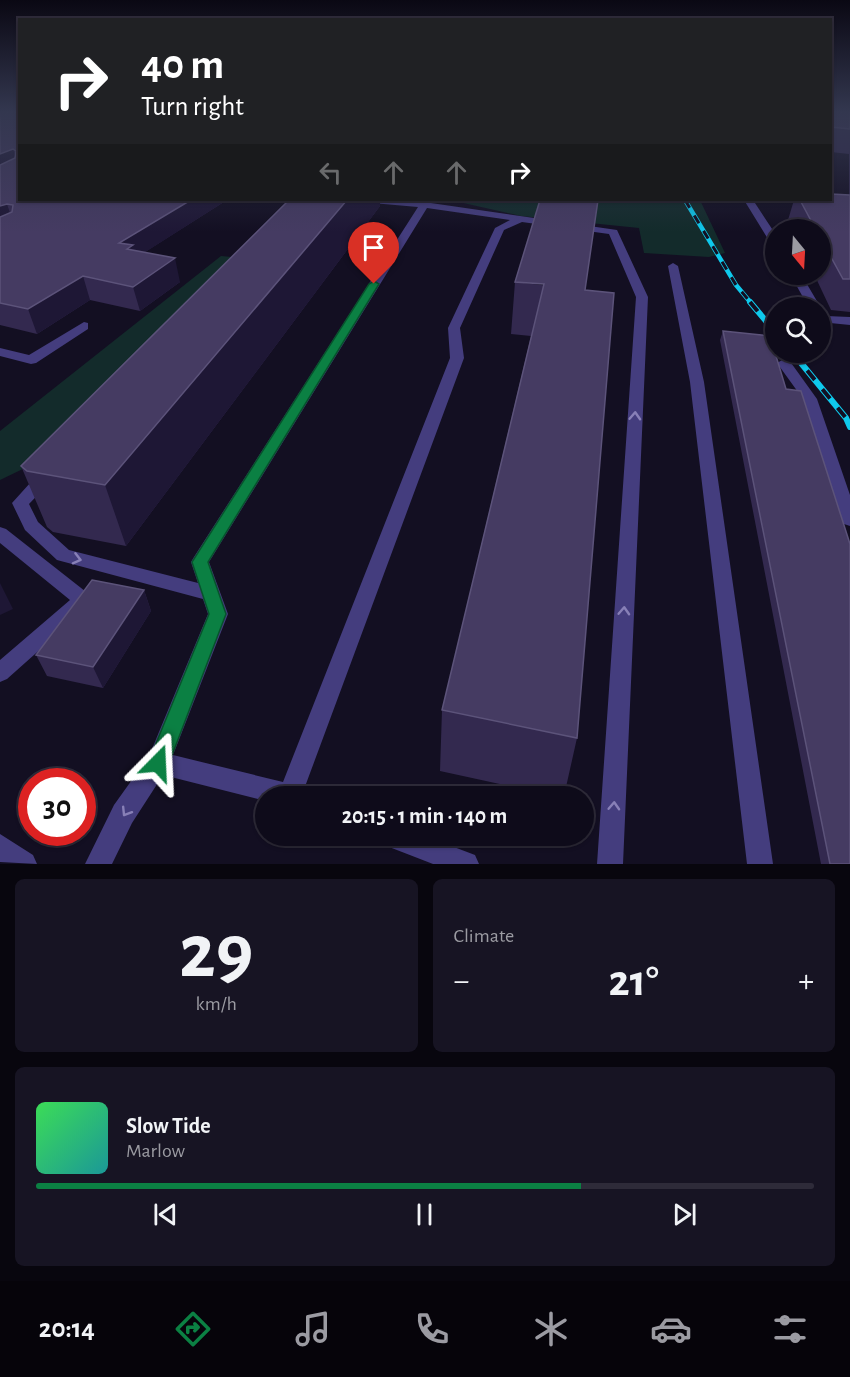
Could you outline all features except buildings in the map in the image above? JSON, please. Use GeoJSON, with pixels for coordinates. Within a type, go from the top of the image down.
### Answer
{"type":"FeatureCollection","features":[{"type":"Feature","properties":{"kind":"street"},"geometry":{"type":"LineString","coordinates":[[382,201],[613,232],[642,297],[610,864]]}},
{"type":"Feature","properties":{"kind":"street"},"geometry":{"type":"LineString","coordinates":[[749,201],[765,227]]}},
{"type":"Feature","properties":{"kind":"street"},"geometry":{"type":"LineString","coordinates":[[98,864],[123,814],[158,763],[218,614],[200,562],[424,205]]}},
{"type":"Feature","properties":{"kind":"street"},"geometry":{"type":"LineString","coordinates":[[296,786],[457,358],[453,328],[500,228],[520,219]]}},
{"type":"Feature","properties":{"kind":"street"},"geometry":{"type":"LineString","coordinates":[[674,266],[697,382],[760,864]]}},
{"type":"Feature","properties":{"kind":"street"},"geometry":{"type":"LineString","coordinates":[[831,320],[850,321]]}},
{"type":"Feature","properties":{"kind":"street"},"geometry":{"type":"LineString","coordinates":[[0,352],[31,360],[84,326]]}},
{"type":"Feature","properties":{"kind":"street"},"geometry":{"type":"LineString","coordinates":[[784,363],[810,399],[850,520]]}},
{"type":"Feature","properties":{"kind":"street"},"geometry":{"type":"LineString","coordinates":[[54,469],[20,503],[31,526],[63,555],[211,594]]}},
{"type":"Feature","properties":{"kind":"street"},"geometry":{"type":"LineString","coordinates":[[0,533],[44,566],[83,600],[0,673]]}},
{"type":"Feature","properties":{"kind":"street"},"geometry":{"type":"LineString","coordinates":[[158,763],[255,787]]}},
{"type":"Feature","properties":{"kind":"street"},"geometry":{"type":"LineString","coordinates":[[419,846],[466,864]]}},
{"type":"Feature","properties":{"kind":"street"},"geometry":{"type":"LineString","coordinates":[[0,847],[24,864]]}},
{"type":"Feature","properties":{"kind":"green space"},"geometry":{"type":"Polygon","coordinates":[[[454,201],[700,201],[725,253],[709,257],[644,253],[639,228],[521,216],[454,201]]]}},
{"type":"Feature","properties":{"kind":"green space"},"geometry":{"type":"Polygon","coordinates":[[[221,256],[243,258],[27,467],[0,480],[0,431],[221,256]]]}},
{"type":"Feature","properties":{"kind":"railway"},"geometry":{"type":"LineString","coordinates":[[686,201],[736,285],[751,303]]}},
{"type":"Feature","properties":{"kind":"railway"},"geometry":{"type":"LineString","coordinates":[[750,302],[765,320]]}},
{"type":"Feature","properties":{"kind":"railway"},"geometry":{"type":"LineString","coordinates":[[801,363],[846,418],[850,427]]}},
{"type":"Feature","properties":{"kind":"route"},"geometry":{"type":"LineString","coordinates":[[158,763],[218,614],[200,562],[374,284]]}}]}
